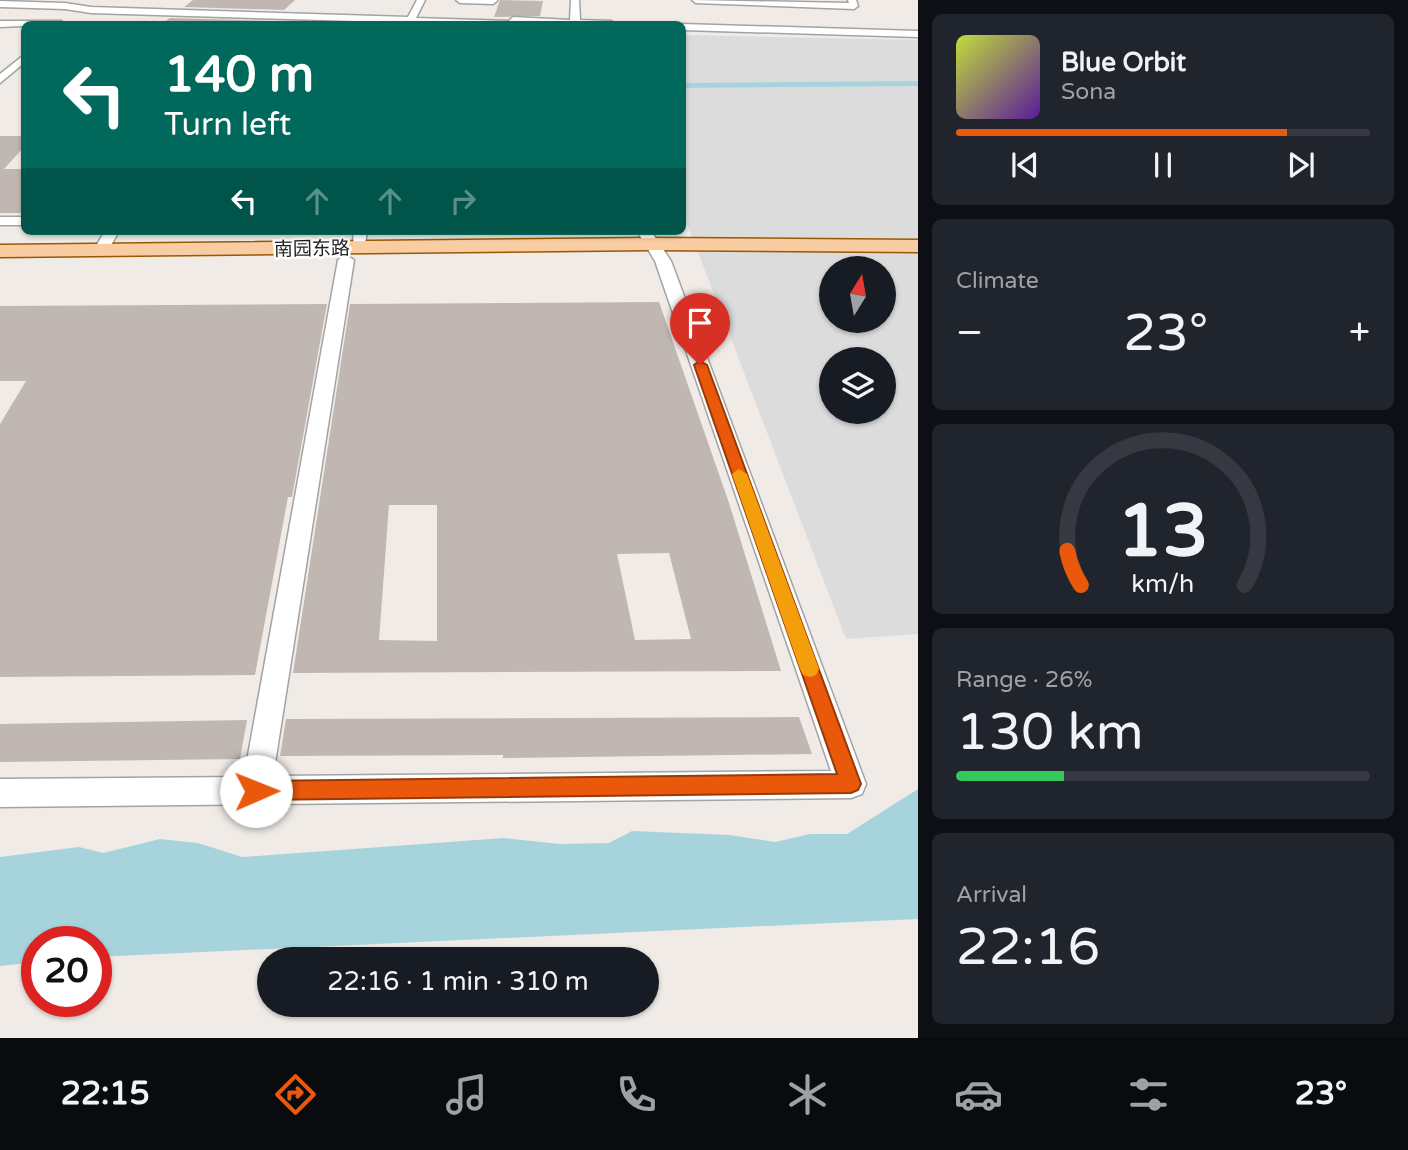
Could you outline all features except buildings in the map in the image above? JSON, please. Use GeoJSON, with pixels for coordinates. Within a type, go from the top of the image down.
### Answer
{"type":"FeatureCollection","features":[{"type":"Feature","properties":{"kind":"main road","name":"南园东路"},"geometry":{"type":"LineString","coordinates":[[0,251],[650,242],[918,246]]}},
{"type":"Feature","properties":{"kind":"main road","name":"南园东路"},"geometry":{"type":"LineString","coordinates":[[0,257],[650,242],[918,254]]}},
{"type":"Feature","properties":{"kind":"street"},"geometry":{"type":"LineString","coordinates":[[65,21],[94,0]]}},
{"type":"Feature","properties":{"kind":"street"},"geometry":{"type":"LineString","coordinates":[[177,9],[188,0]]}},
{"type":"Feature","properties":{"kind":"street"},"geometry":{"type":"LineString","coordinates":[[412,17],[421,0]]}},
{"type":"Feature","properties":{"kind":"street"},"geometry":{"type":"LineString","coordinates":[[460,0],[493,0],[488,19]]}},
{"type":"Feature","properties":{"kind":"street"},"geometry":{"type":"LineString","coordinates":[[575,0],[575,21]]}},
{"type":"Feature","properties":{"kind":"street"},"geometry":{"type":"LineString","coordinates":[[696,0],[854,6],[852,0]]}},
{"type":"Feature","properties":{"kind":"street"},"geometry":{"type":"LineString","coordinates":[[0,4],[397,21]]}},
{"type":"Feature","properties":{"kind":"street"},"geometry":{"type":"LineString","coordinates":[[83,8],[177,9],[330,19],[412,17],[523,21]]}},
{"type":"Feature","properties":{"kind":"street"},"geometry":{"type":"LineString","coordinates":[[201,21],[209,14]]}},
{"type":"Feature","properties":{"kind":"street"},"geometry":{"type":"LineString","coordinates":[[0,24],[21,24]]}},
{"type":"Feature","properties":{"kind":"street"},"geometry":{"type":"LineString","coordinates":[[686,27],[918,34]]}},
{"type":"Feature","properties":{"kind":"street"},"geometry":{"type":"LineString","coordinates":[[4,81],[21,61]]}},
{"type":"Feature","properties":{"kind":"street"},"geometry":{"type":"LineString","coordinates":[[101,251],[110,235]]}},
{"type":"Feature","properties":{"kind":"street"},"geometry":{"type":"LineString","coordinates":[[650,242],[663,261],[851,784]]}},
{"type":"Feature","properties":{"kind":"street"},"geometry":{"type":"LineString","coordinates":[[256,791],[355,247]]}},
{"type":"Feature","properties":{"kind":"lane"},"geometry":{"type":"LineString","coordinates":[[330,19],[344,4]]}},
{"type":"Feature","properties":{"kind":"lane"},"geometry":{"type":"LineString","coordinates":[[0,221],[21,221]]}},
{"type":"Feature","properties":{"kind":"lane"},"geometry":{"type":"LineString","coordinates":[[0,793],[851,784]]}},
{"type":"Feature","properties":{"kind":"shaded area"},"geometry":{"type":"Polygon","coordinates":[[[686,35],[918,40],[918,634],[846,639],[686,221],[686,35]]]}},
{"type":"Feature","properties":{"kind":"water"},"geometry":{"type":"Polygon","coordinates":[[[918,81],[918,86],[686,88],[686,83],[918,81]]]}},
{"type":"Feature","properties":{"kind":"water"},"geometry":{"type":"Polygon","coordinates":[[[918,789],[918,919],[312,947],[257,947],[257,950],[112,956],[112,926],[21,926],[21,964],[0,966],[0,857],[79,847],[103,853],[160,839],[198,843],[242,857],[504,838],[560,844],[609,843],[632,831],[730,835],[775,842],[810,834],[847,834],[918,789]]]}},
{"type":"Feature","properties":{"kind":"slow traffic"},"geometry":{"type":"LineString","coordinates":[[739,474],[810,669]]}},
{"type":"Feature","properties":{"kind":"route"},"geometry":{"type":"LineString","coordinates":[[256,791],[851,784],[700,365]]}}]}
